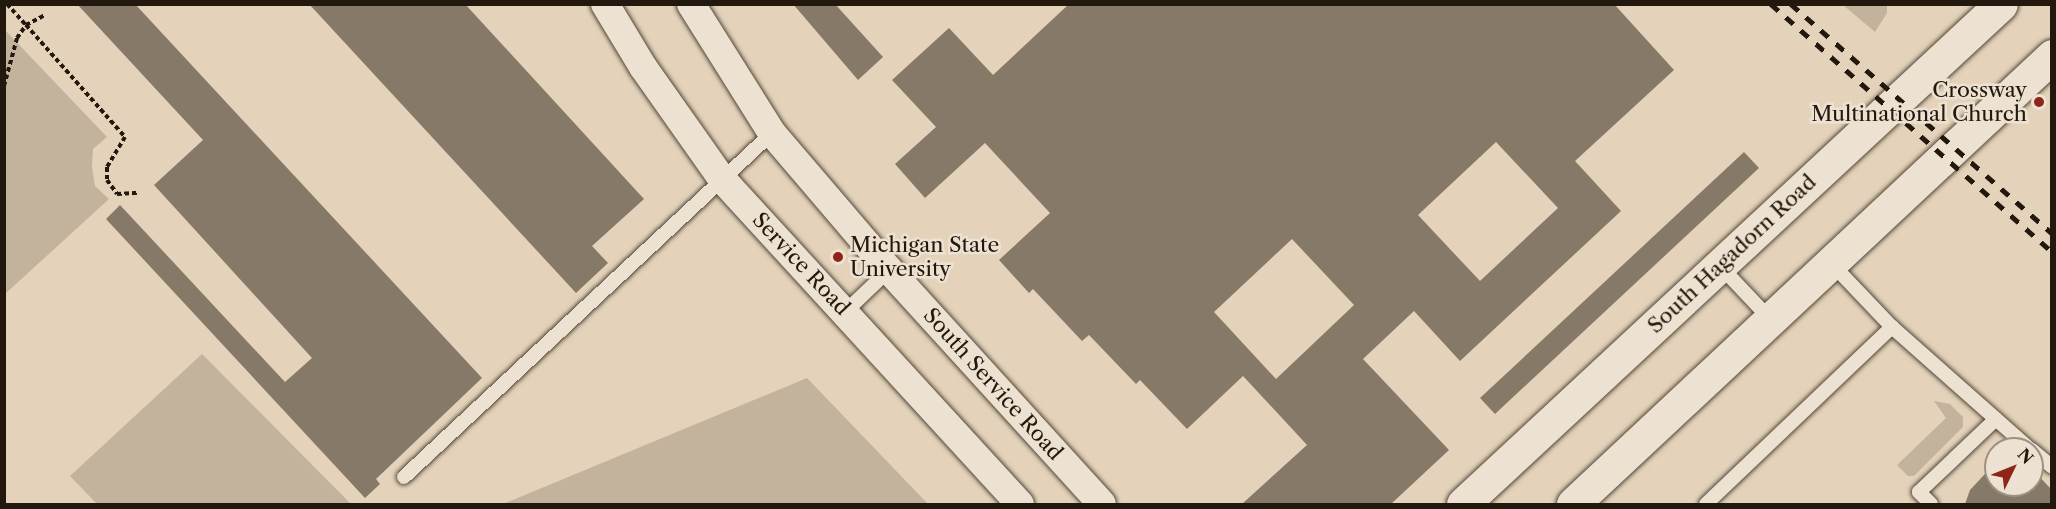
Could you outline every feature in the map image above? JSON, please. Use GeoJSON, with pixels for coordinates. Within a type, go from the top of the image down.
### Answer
{"type":"FeatureCollection","features":[{"type":"Feature","properties":{"kind":"street","name":"Service Road"},"geometry":{"type":"LineString","coordinates":[[605,4],[643,67],[722,179],[1020,504]]}},
{"type":"Feature","properties":{"kind":"street","name":"South Service Road"},"geometry":{"type":"LineString","coordinates":[[691,4],[772,133],[889,270],[1102,504]]}},
{"type":"Feature","properties":{"kind":"street","name":"South Hagadorn Road"},"geometry":{"type":"LineString","coordinates":[[1463,504],[2001,4]]}},
{"type":"Feature","properties":{"kind":"street"},"geometry":{"type":"LineString","coordinates":[[1574,504],[2052,56]]}},
{"type":"Feature","properties":{"kind":"lane"},"geometry":{"type":"LineString","coordinates":[[404,477],[772,133]]}},
{"type":"Feature","properties":{"kind":"lane"},"geometry":{"type":"LineString","coordinates":[[1831,263],[1892,327],[2016,437]]}},
{"type":"Feature","properties":{"kind":"lane"},"geometry":{"type":"LineString","coordinates":[[1720,266],[1770,320]]}},
{"type":"Feature","properties":{"kind":"lane"},"geometry":{"type":"LineString","coordinates":[[845,312],[889,270]]}},
{"type":"Feature","properties":{"kind":"lane"},"geometry":{"type":"LineString","coordinates":[[1706,504],[1892,327]]}},
{"type":"Feature","properties":{"kind":"lane"},"geometry":{"type":"LineString","coordinates":[[1931,504],[1919,492],[1996,419]]}},
{"type":"Feature","properties":{"kind":"path"},"geometry":{"type":"LineString","coordinates":[[7,4],[125,137],[106,167],[107,180],[117,194],[139,193]]}},
{"type":"Feature","properties":{"kind":"path"},"geometry":{"type":"LineString","coordinates":[[4,86],[17,38],[26,25],[45,15]]}},
{"type":"Feature","properties":{"kind":"shaded area"},"geometry":{"type":"Polygon","coordinates":[[[1843,5],[1887,5],[1887,13],[1875,32],[1843,5]]]}},
{"type":"Feature","properties":{"kind":"shaded area"},"geometry":{"type":"Polygon","coordinates":[[[5,30],[107,137],[93,149],[92,167],[95,186],[109,199],[5,294],[5,30]]]}},
{"type":"Feature","properties":{"kind":"shaded area"},"geometry":{"type":"Polygon","coordinates":[[[202,354],[351,504],[97,504],[70,476],[202,354]]]}},
{"type":"Feature","properties":{"kind":"shaded area"},"geometry":{"type":"Polygon","coordinates":[[[807,378],[928,504],[503,504],[807,378]]]}},
{"type":"Feature","properties":{"kind":"shaded area"},"geometry":{"type":"Polygon","coordinates":[[[1934,401],[1950,404],[1963,417],[1963,427],[1914,476],[1908,476],[1897,465],[1946,418],[1934,401]]]}},
{"type":"Feature","properties":{"kind":"building"},"geometry":{"type":"Polygon","coordinates":[[[77,4],[135,4],[482,378],[376,479],[380,484],[365,498],[106,219],[120,205],[285,382],[312,358],[154,185],[203,140],[77,4]]]}},
{"type":"Feature","properties":{"kind":"building"},"geometry":{"type":"Polygon","coordinates":[[[309,4],[465,4],[644,199],[592,246],[608,263],[576,293],[309,4]]]}},
{"type":"Feature","properties":{"kind":"building"},"geometry":{"type":"Polygon","coordinates":[[[793,4],[835,4],[883,57],[858,80],[793,4]]]}},
{"type":"Feature","properties":{"kind":"building"},"geometry":{"type":"Polygon","coordinates":[[[1069,4],[1614,4],[1674,70],[1575,161],[1621,211],[1460,361],[1414,311],[1363,359],[1449,450],[1391,504],[1242,504],[1307,445],[1243,376],[1187,429],[1140,380],[1136,384],[1089,335],[1082,341],[1033,289],[1029,293],[999,260],[1050,213],[985,143],[925,198],[895,164],[936,127],[892,80],[949,28],[993,75],[1069,4]],[[1496,142],[1418,215],[1480,281],[1558,208],[1496,142]],[[1292,239],[1214,312],[1276,379],[1354,305],[1292,239]]]}},
{"type":"Feature","properties":{"kind":"building"},"geometry":{"type":"Polygon","coordinates":[[[1744,152],[1759,168],[1495,414],[1480,398],[1744,152]]]}},
{"type":"Feature","properties":{"kind":"building"},"geometry":{"type":"Polygon","coordinates":[[[1984,475],[1984,497],[2044,497],[2044,482],[2052,490],[2052,504],[1965,504],[1970,490],[1984,475]]]}},
{"type":"Feature","properties":{"kind":"railway"},"geometry":{"type":"LineString","coordinates":[[1771,4],[2052,252]]}},
{"type":"Feature","properties":{"kind":"railway"},"geometry":{"type":"LineString","coordinates":[[1791,4],[2052,233]]}},
{"type":"Feature","properties":{"kind":"place","name":"Crossway Multinational Church"},"geometry":{"type":"Point","coordinates":[2039,102]}},
{"type":"Feature","properties":{"kind":"place","name":"Michigan State University"},"geometry":{"type":"Point","coordinates":[838,257]}}]}
